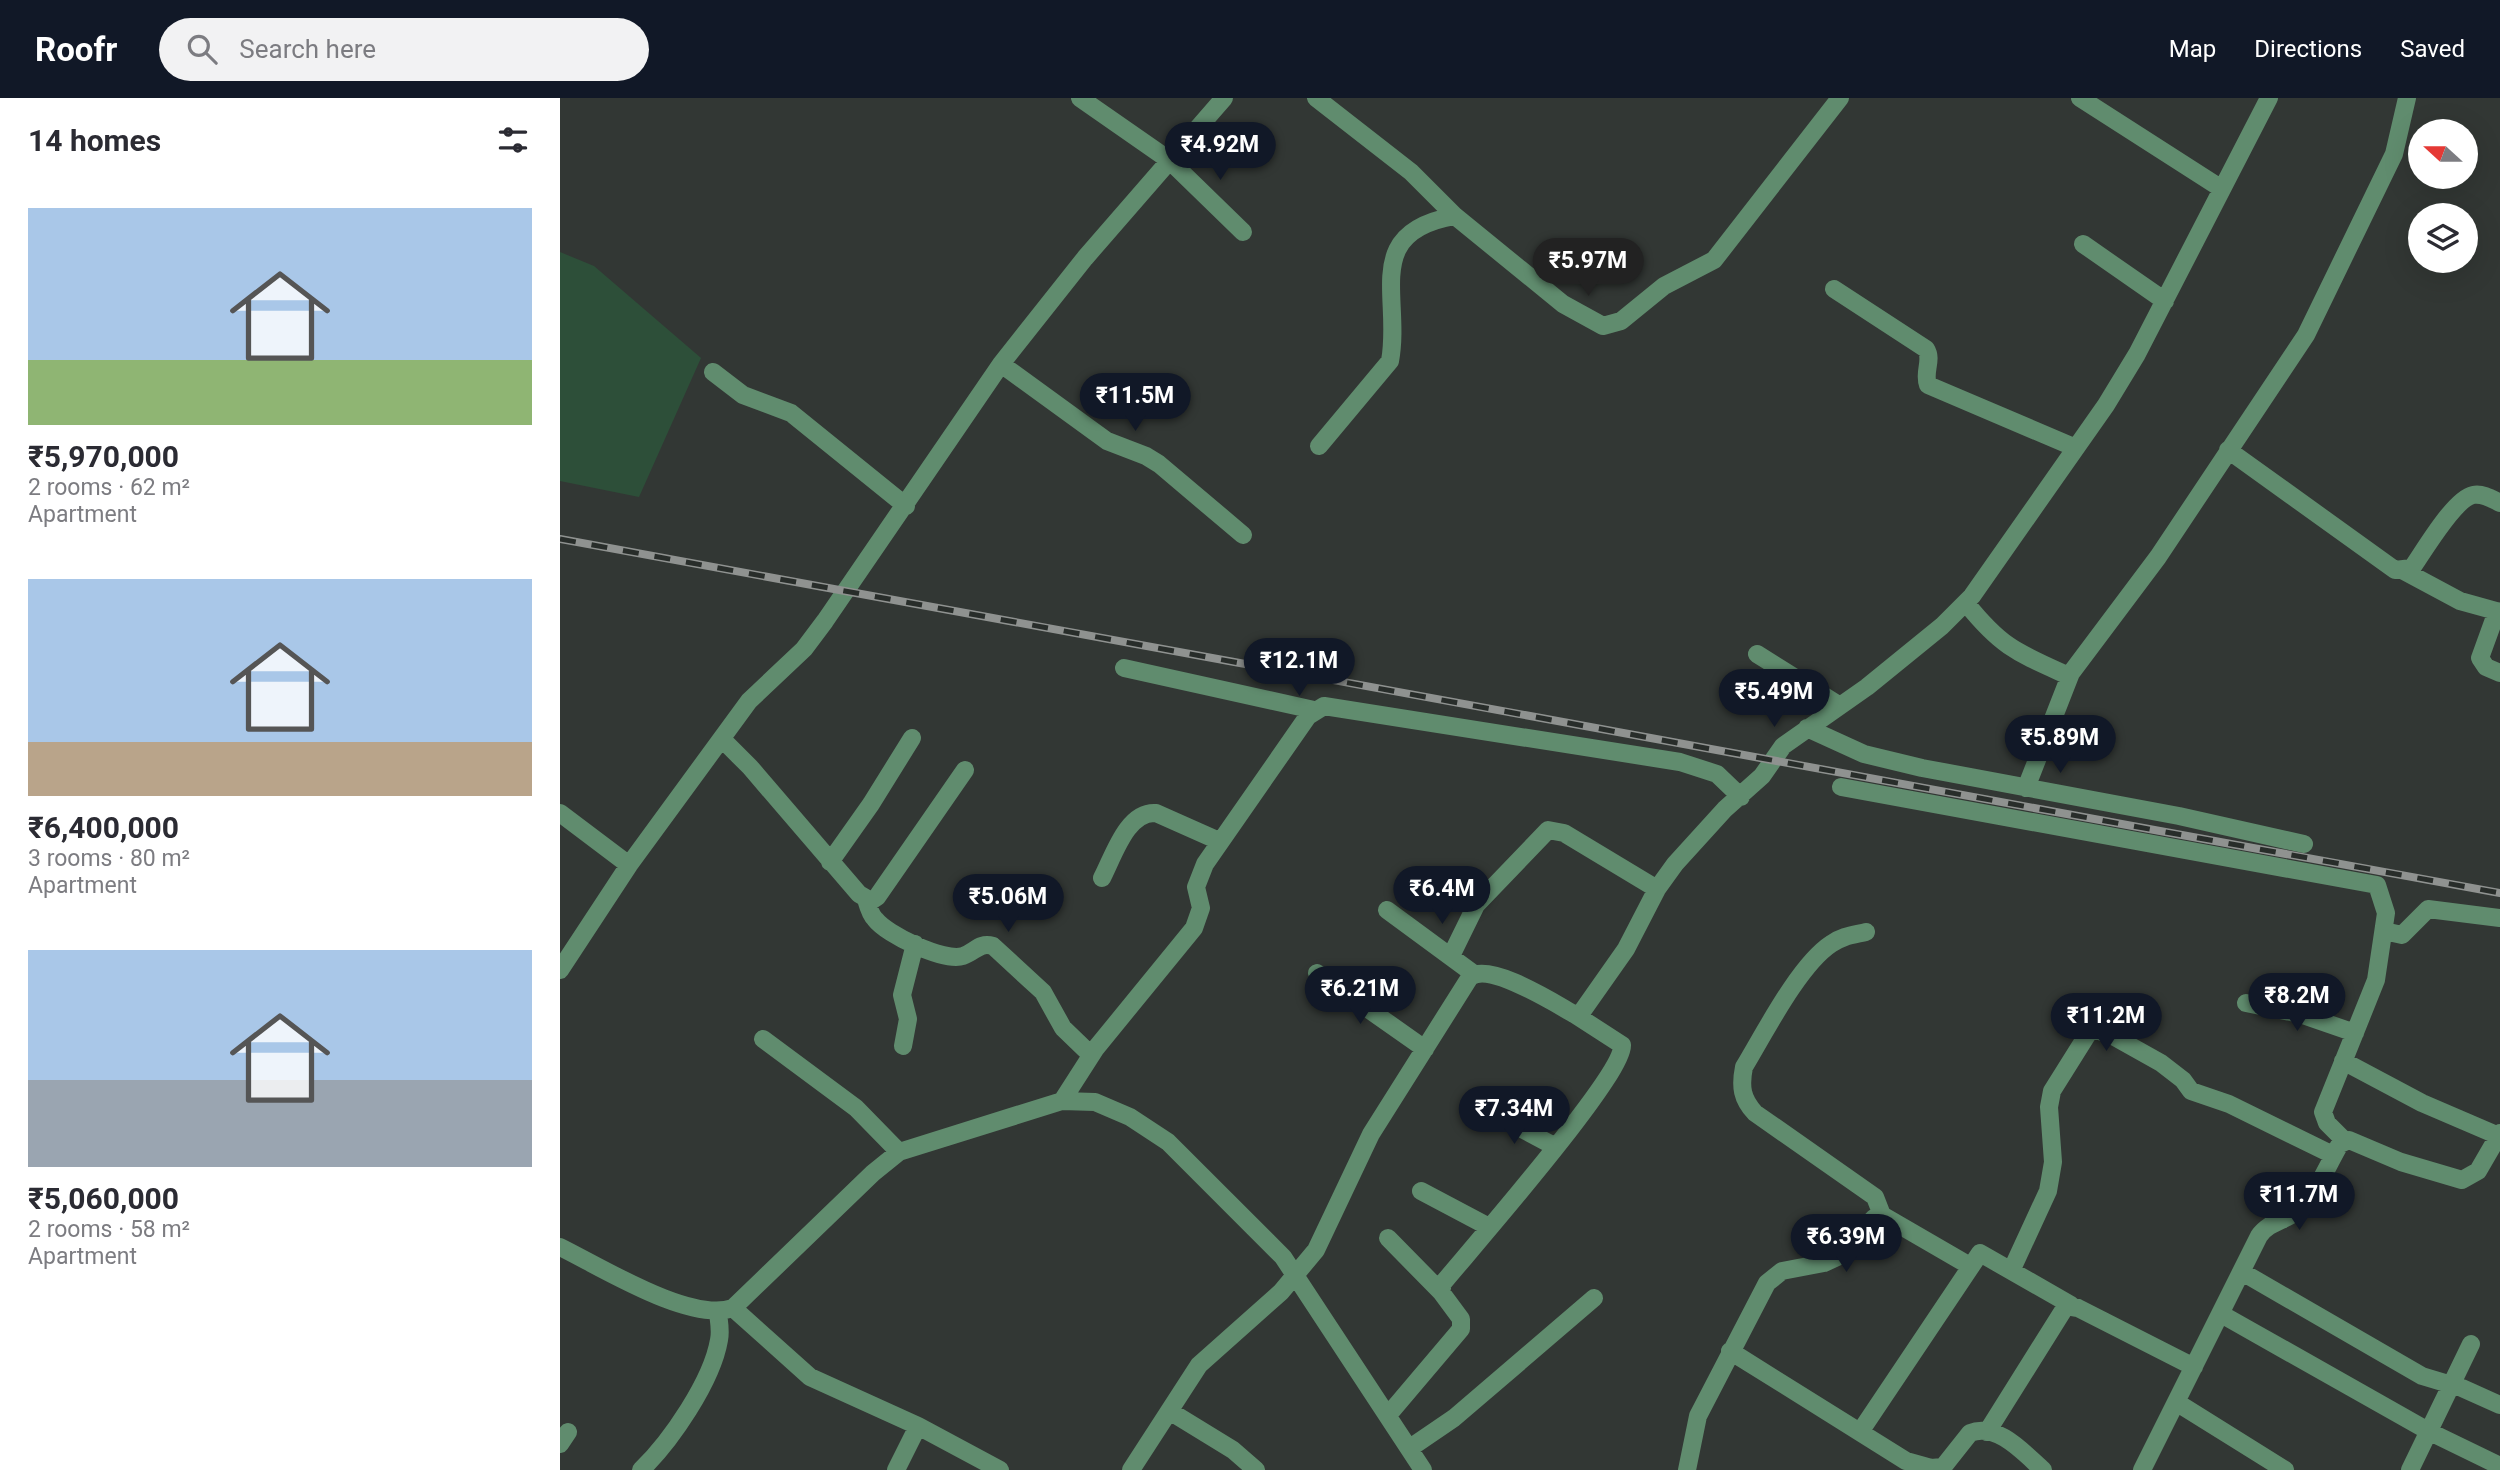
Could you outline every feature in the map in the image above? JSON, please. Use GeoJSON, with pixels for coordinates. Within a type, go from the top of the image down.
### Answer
{"type":"FeatureCollection","features":[{"type":"Feature","properties":{"kind":"street"},"geometry":{"type":"LineString","coordinates":[[1080,98],[1169,160],[1243,232]]}},
{"type":"Feature","properties":{"kind":"street"},"geometry":{"type":"LineString","coordinates":[[560,970],[629,865],[749,701],[804,649],[906,506],[1001,364],[1085,258],[1224,98]]}},
{"type":"Feature","properties":{"kind":"street"},"geometry":{"type":"LineString","coordinates":[[1317,98],[1411,172],[1455,216],[1576,313],[1603,326],[1614,324],[1664,286],[1714,260],[1840,98]]}},
{"type":"Feature","properties":{"kind":"street"},"geometry":{"type":"LineString","coordinates":[[2080,98],[2222,189]]}},
{"type":"Feature","properties":{"kind":"street"},"geometry":{"type":"LineString","coordinates":[[1574,1014],[1583,1010],[1612,971],[1657,890],[1693,843],[1762,776],[1783,746],[1840,706],[1931,635],[1966,603],[2106,405],[2165,301],[2269,98]]}},
{"type":"Feature","properties":{"kind":"street"},"geometry":{"type":"LineString","coordinates":[[2026,788],[2069,676],[2158,557],[2291,359],[2320,307],[2394,154],[2407,98]]}},
{"type":"Feature","properties":{"kind":"street"},"geometry":{"type":"LineString","coordinates":[[1319,446],[1390,361],[1393,345],[1389,290],[1391,263],[1398,246],[1407,233],[1421,225],[1455,216]]}},
{"type":"Feature","properties":{"kind":"street"},"geometry":{"type":"LineString","coordinates":[[2083,244],[2165,301]]}},
{"type":"Feature","properties":{"kind":"street"},"geometry":{"type":"LineString","coordinates":[[1834,289],[1926,348],[1929,358],[1925,377],[1928,385],[2076,448]]}},
{"type":"Feature","properties":{"kind":"street"},"geometry":{"type":"LineString","coordinates":[[1001,364],[1107,442],[1146,456],[1159,464],[1243,535]]}},
{"type":"Feature","properties":{"kind":"street"},"geometry":{"type":"LineString","coordinates":[[713,372],[743,395],[791,413],[906,506]]}},
{"type":"Feature","properties":{"kind":"street"},"geometry":{"type":"LineString","coordinates":[[2228,450],[2387,565],[2404,571],[2460,601],[2498,612],[2480,658],[2486,667],[2500,673]]}},
{"type":"Feature","properties":{"kind":"street"},"geometry":{"type":"LineString","coordinates":[[2404,571],[2412,568],[2461,502],[2477,494],[2500,503]]}},
{"type":"Feature","properties":{"kind":"street"},"geometry":{"type":"LineString","coordinates":[[1966,603],[1991,635],[2003,644],[2069,676]]}},
{"type":"Feature","properties":{"kind":"street"},"geometry":{"type":"LineString","coordinates":[[1757,653],[1840,706]]}},
{"type":"Feature","properties":{"kind":"street"},"geometry":{"type":"LineString","coordinates":[[1124,668],[1314,710]]}},
{"type":"Feature","properties":{"kind":"street"},"geometry":{"type":"LineString","coordinates":[[1062,1101],[1091,1055],[1194,928],[1201,908],[1196,897],[1198,879],[1219,841],[1314,710],[1324,706],[1333,707],[1680,762],[1717,774],[1741,797]]}},
{"type":"Feature","properties":{"kind":"street"},"geometry":{"type":"LineString","coordinates":[[1807,728],[1864,754],[1969,779],[2179,816],[2304,844]]}},
{"type":"Feature","properties":{"kind":"street"},"geometry":{"type":"LineString","coordinates":[[830,862],[871,804],[912,738]]}},
{"type":"Feature","properties":{"kind":"street"},"geometry":{"type":"LineString","coordinates":[[722,739],[866,899],[875,920],[915,944],[954,957],[963,956],[982,945],[993,946],[1043,992],[1063,1028],[1091,1055]]}},
{"type":"Feature","properties":{"kind":"street"},"geometry":{"type":"LineString","coordinates":[[866,899],[877,897],[965,770]]}},
{"type":"Feature","properties":{"kind":"street"},"geometry":{"type":"LineString","coordinates":[[1842,787],[2373,884],[2381,891],[2386,913],[2372,994],[2343,1061],[2323,1112],[2327,1123],[2344,1140],[2401,1162],[2462,1180],[2478,1171],[2499,1135],[2422,1103],[2343,1061]]}},
{"type":"Feature","properties":{"kind":"street"},"geometry":{"type":"LineString","coordinates":[[560,813],[629,865]]}},
{"type":"Feature","properties":{"kind":"street"},"geometry":{"type":"LineString","coordinates":[[1102,878],[1133,821],[1147,813],[1156,813],[1219,841]]}},
{"type":"Feature","properties":{"kind":"street"},"geometry":{"type":"LineString","coordinates":[[1451,956],[1476,905],[1548,830],[1564,833],[1657,890]]}},
{"type":"Feature","properties":{"kind":"street"},"geometry":{"type":"LineString","coordinates":[[2383,934],[2402,935],[2421,912],[2433,908],[2500,918]]}},
{"type":"Feature","properties":{"kind":"street"},"geometry":{"type":"LineString","coordinates":[[1387,910],[1474,974],[1484,973],[1511,981],[1574,1014],[1619,1043],[1622,1050],[1611,1073],[1443,1283],[1441,1292]]}},
{"type":"Feature","properties":{"kind":"street"},"geometry":{"type":"LineString","coordinates":[[1866,932],[1843,936],[1819,953],[1788,995],[1750,1057],[1741,1081],[1742,1094],[1755,1113],[1875,1197],[1882,1215],[1970,1266]]}},
{"type":"Feature","properties":{"kind":"street"},"geometry":{"type":"LineString","coordinates":[[903,1046],[908,1019],[902,995],[915,944]]}},
{"type":"Feature","properties":{"kind":"street"},"geometry":{"type":"LineString","coordinates":[[1317,973],[1425,1049]]}},
{"type":"Feature","properties":{"kind":"street"},"geometry":{"type":"LineString","coordinates":[[1131,1470],[1209,1354],[1295,1277],[1325,1236],[1364,1148],[1474,974]]}},
{"type":"Feature","properties":{"kind":"street"},"geometry":{"type":"LineString","coordinates":[[2246,1003],[2301,1014],[2355,1033]]}},
{"type":"Feature","properties":{"kind":"street"},"geometry":{"type":"LineString","coordinates":[[2012,1269],[2048,1191],[2053,1162],[2049,1107],[2052,1091],[2089,1032],[2096,1030],[2111,1035],[2161,1063],[2183,1080],[2191,1091],[2229,1104],[2333,1155]]}},
{"type":"Feature","properties":{"kind":"street"},"geometry":{"type":"LineString","coordinates":[[763,1039],[856,1108],[899,1152]]}},
{"type":"Feature","properties":{"kind":"street"},"geometry":{"type":"LineString","coordinates":[[641,1470],[674,1434],[712,1363],[725,1310],[873,1172],[899,1152],[1062,1101],[1095,1102],[1115,1109],[1168,1142],[1272,1244],[1389,1414],[1423,1470]]}},
{"type":"Feature","properties":{"kind":"street"},"geometry":{"type":"LineString","coordinates":[[1492,1112],[1555,1146]]}},
{"type":"Feature","properties":{"kind":"street"},"geometry":{"type":"LineString","coordinates":[[2142,1470],[2263,1230],[2299,1210],[2344,1140]]}},
{"type":"Feature","properties":{"kind":"street"},"geometry":{"type":"LineString","coordinates":[[1421,1191],[1489,1227]]}},
{"type":"Feature","properties":{"kind":"street"},"geometry":{"type":"LineString","coordinates":[[1687,1470],[1698,1416],[1755,1302],[1775,1275],[1837,1257],[1874,1218],[1882,1215]]}},
{"type":"Feature","properties":{"kind":"street"},"geometry":{"type":"LineString","coordinates":[[1388,1238],[1441,1292],[1461,1319],[1461,1329],[1389,1414]]}},
{"type":"Feature","properties":{"kind":"street"},"geometry":{"type":"LineString","coordinates":[[560,1247],[676,1304],[725,1310],[810,1377],[918,1426],[1000,1470]]}},
{"type":"Feature","properties":{"kind":"street"},"geometry":{"type":"LineString","coordinates":[[1860,1432],[1980,1253],[2071,1305],[2194,1367]]}},
{"type":"Feature","properties":{"kind":"street"},"geometry":{"type":"LineString","coordinates":[[2242,1272],[2422,1376],[2500,1405]]}},
{"type":"Feature","properties":{"kind":"street"},"geometry":{"type":"LineString","coordinates":[[1410,1448],[1454,1418],[1594,1298]]}},
{"type":"Feature","properties":{"kind":"street"},"geometry":{"type":"LineString","coordinates":[[1987,1432],[2060,1312],[2071,1305]]}},
{"type":"Feature","properties":{"kind":"street"},"geometry":{"type":"LineString","coordinates":[[2221,1314],[2430,1432],[2500,1466]]}},
{"type":"Feature","properties":{"kind":"street"},"geometry":{"type":"LineString","coordinates":[[2410,1470],[2471,1344]]}},
{"type":"Feature","properties":{"kind":"street"},"geometry":{"type":"LineString","coordinates":[[1730,1351],[1860,1432],[1904,1466],[1943,1467],[1969,1433],[1987,1432],[2008,1441],[2043,1470]]}},
{"type":"Feature","properties":{"kind":"street"},"geometry":{"type":"LineString","coordinates":[[2176,1402],[2285,1470]]}},
{"type":"Feature","properties":{"kind":"street"},"geometry":{"type":"LineString","coordinates":[[1171,1412],[1233,1450],[1256,1470]]}},
{"type":"Feature","properties":{"kind":"street"},"geometry":{"type":"LineString","coordinates":[[896,1470],[918,1426]]}},
{"type":"Feature","properties":{"kind":"green space"},"geometry":{"type":"Polygon","coordinates":[[[560,252],[594,266],[701,358],[639,497],[560,481],[560,252]]]}},
{"type":"Feature","properties":{"kind":"railway"},"geometry":{"type":"LineString","coordinates":[[560,539],[2500,893]]}}]}
